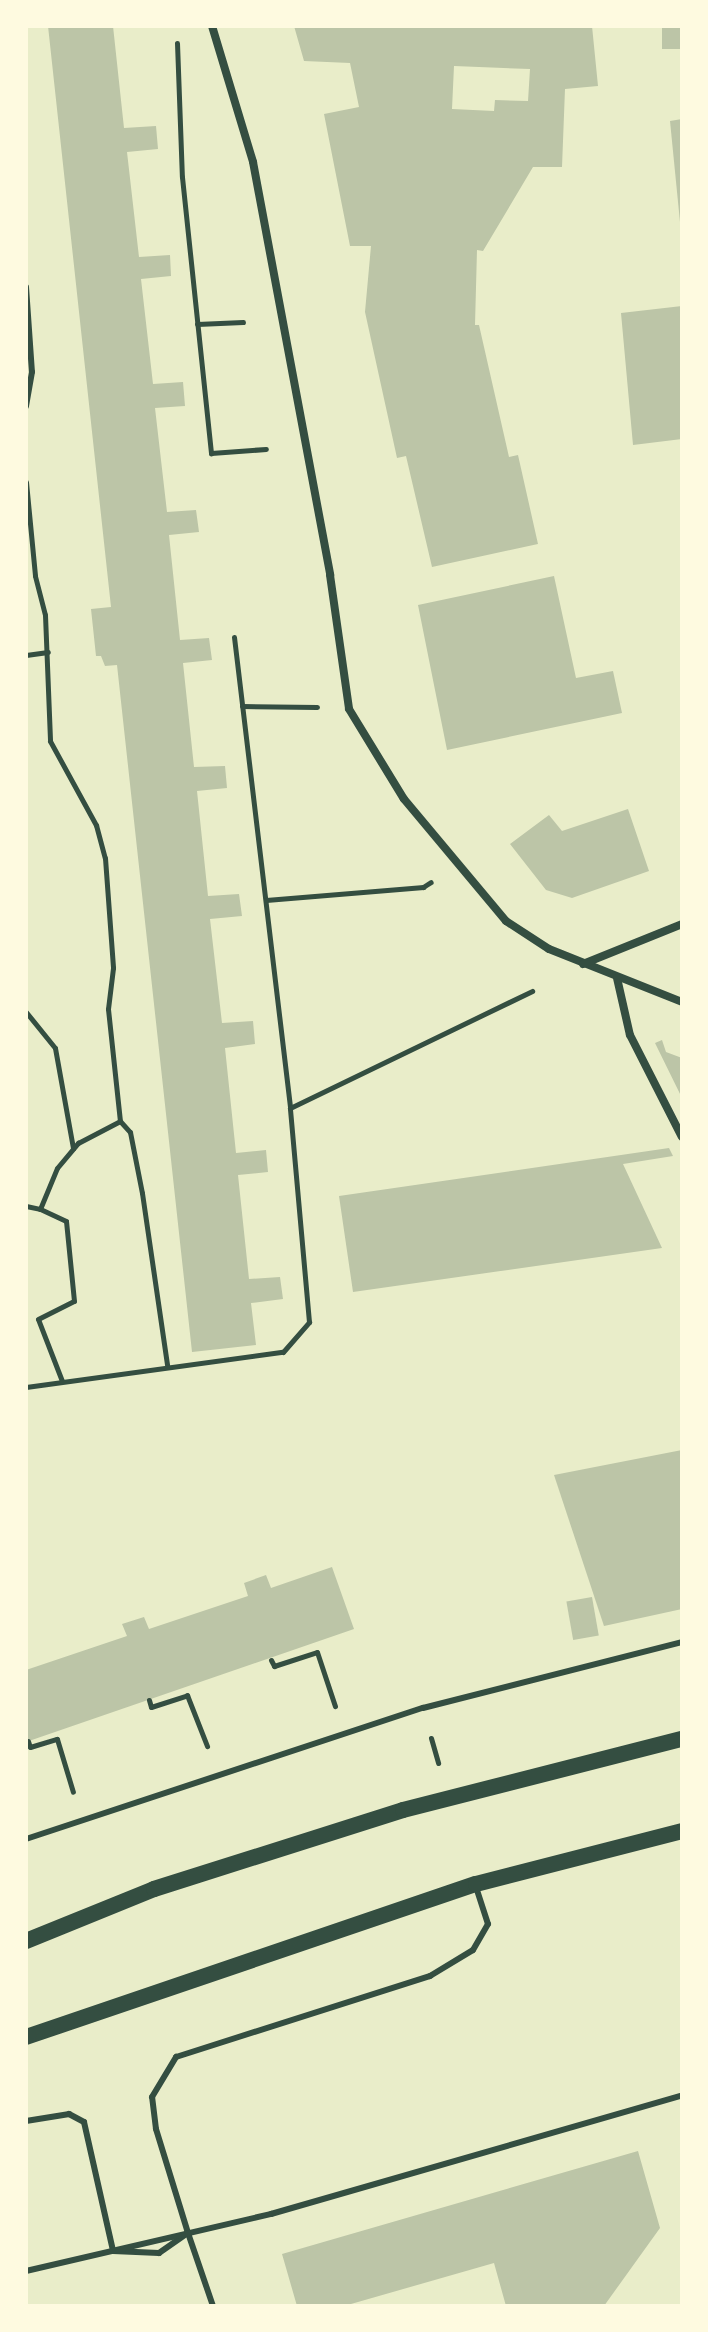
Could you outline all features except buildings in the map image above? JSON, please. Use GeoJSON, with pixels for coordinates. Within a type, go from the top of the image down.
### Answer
{"type":"FeatureCollection","features":[{"type":"Feature","properties":{"kind":"main road"},"geometry":{"type":"LineString","coordinates":[[26,1941],[154,1889],[403,1810],[682,1739]]}},
{"type":"Feature","properties":{"kind":"main road"},"geometry":{"type":"LineString","coordinates":[[26,2037],[476,1884],[682,1831]]}},
{"type":"Feature","properties":{"kind":"street"},"geometry":{"type":"LineString","coordinates":[[212,26],[253,162],[330,575],[349,709],[404,799],[506,921],[583,964],[682,1002]]}},
{"type":"Feature","properties":{"kind":"street"},"geometry":{"type":"LineString","coordinates":[[583,964],[682,924]]}},
{"type":"Feature","properties":{"kind":"street"},"geometry":{"type":"LineString","coordinates":[[617,978],[630,1035],[682,1137]]}},
{"type":"Feature","properties":{"kind":"lane"},"geometry":{"type":"LineString","coordinates":[[26,287],[32,372],[26,406]]}},
{"type":"Feature","properties":{"kind":"lane"},"geometry":{"type":"LineString","coordinates":[[26,1839],[81,1818],[344,1733],[509,1684],[682,1642]]}},
{"type":"Feature","properties":{"kind":"lane"},"geometry":{"type":"LineString","coordinates":[[213,2306],[156,2129],[152,2097],[176,2057],[430,1976],[473,1950],[488,1924],[476,1884]]}},
{"type":"Feature","properties":{"kind":"lane"},"geometry":{"type":"LineString","coordinates":[[26,2271],[188,2233],[682,2095]]}},
{"type":"Feature","properties":{"kind":"lane"},"geometry":{"type":"LineString","coordinates":[[26,2121],[69,2114],[84,2122],[113,2251]]}},
{"type":"Feature","properties":{"kind":"lane"},"geometry":{"type":"LineString","coordinates":[[113,2251],[159,2253],[188,2233]]}},
{"type":"Feature","properties":{"kind":"path"},"geometry":{"type":"LineString","coordinates":[[177,43],[182,177],[211,453],[266,449]]}},
{"type":"Feature","properties":{"kind":"path"},"geometry":{"type":"LineString","coordinates":[[197,324],[243,322]]}},
{"type":"Feature","properties":{"kind":"path"},"geometry":{"type":"LineString","coordinates":[[26,482],[48,652],[50,741],[96,825],[105,858],[113,968],[108,1009],[119,1072],[120,1121],[130,1132],[142,1193],[167,1365]]}},
{"type":"Feature","properties":{"kind":"path"},"geometry":{"type":"LineString","coordinates":[[26,1387],[167,1365],[283,1352],[309,1322],[290,1108],[234,637]]}},
{"type":"Feature","properties":{"kind":"path"},"geometry":{"type":"LineString","coordinates":[[26,655],[48,652]]}},
{"type":"Feature","properties":{"kind":"path"},"geometry":{"type":"LineString","coordinates":[[242,706],[349,709]]}},
{"type":"Feature","properties":{"kind":"path"},"geometry":{"type":"LineString","coordinates":[[266,900],[423,887],[458,864]]}},
{"type":"Feature","properties":{"kind":"path"},"geometry":{"type":"LineString","coordinates":[[290,1108],[532,991]]}},
{"type":"Feature","properties":{"kind":"path"},"geometry":{"type":"LineString","coordinates":[[26,1012],[55,1048],[73,1149]]}},
{"type":"Feature","properties":{"kind":"path"},"geometry":{"type":"LineString","coordinates":[[40,1209],[57,1168],[73,1149],[120,1121]]}},
{"type":"Feature","properties":{"kind":"path"},"geometry":{"type":"LineString","coordinates":[[26,1206],[66,1221],[74,1301],[38,1319],[62,1381]]}},
{"type":"Feature","properties":{"kind":"path"},"geometry":{"type":"LineString","coordinates":[[271,1660],[274,1666],[317,1652],[344,1733]]}},
{"type":"Feature","properties":{"kind":"path"},"geometry":{"type":"LineString","coordinates":[[149,1700],[151,1707],[187,1695],[218,1773]]}},
{"type":"Feature","properties":{"kind":"path"},"geometry":{"type":"LineString","coordinates":[[431,1737],[435,1750]]}},
{"type":"Feature","properties":{"kind":"path"},"geometry":{"type":"LineString","coordinates":[[28,1741],[30,1747],[57,1739],[81,1818]]}}]}
